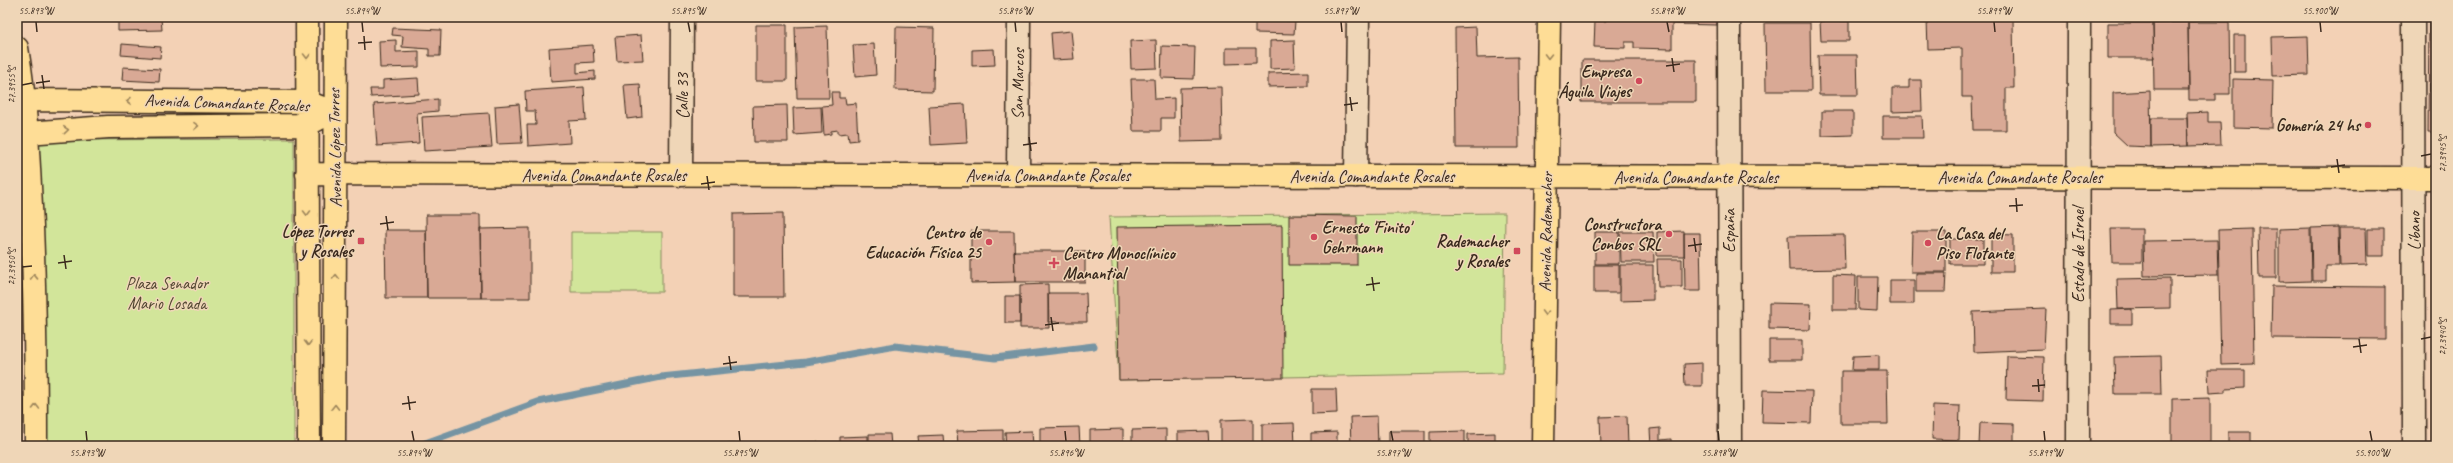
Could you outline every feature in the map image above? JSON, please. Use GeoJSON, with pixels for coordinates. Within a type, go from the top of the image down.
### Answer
{"type":"FeatureCollection","features":[{"type":"Feature","properties":{"kind":"main road","name":"Avenida López Torres"},"geometry":{"type":"LineString","coordinates":[[307,17],[309,446]]}},
{"type":"Feature","properties":{"kind":"main road","name":"Avenida López Torres"},"geometry":{"type":"LineString","coordinates":[[334,446],[337,240],[334,174],[336,17]]}},
{"type":"Feature","properties":{"kind":"main road","name":"Avenida Rademacher"},"geometry":{"type":"LineString","coordinates":[[1543,446],[1549,17]]}},
{"type":"Feature","properties":{"kind":"main road"},"geometry":{"type":"LineString","coordinates":[[17,48],[27,133],[36,341],[36,446]]}},
{"type":"Feature","properties":{"kind":"main road","name":"Avenida Comandante Rosales"},"geometry":{"type":"LineString","coordinates":[[24,100],[307,102],[334,112]]}},
{"type":"Feature","properties":{"kind":"main road","name":"Avenida Comandante Rosales"},"geometry":{"type":"LineString","coordinates":[[27,133],[108,127],[307,125],[334,112]]}},
{"type":"Feature","properties":{"kind":"main road","name":"Avenida Comandante Rosales"},"geometry":{"type":"LineString","coordinates":[[307,174],[2436,178]]}},
{"type":"Feature","properties":{"kind":"street","name":"Calle 33"},"geometry":{"type":"LineString","coordinates":[[681,175],[682,17]]}},
{"type":"Feature","properties":{"kind":"street","name":"San Marcos"},"geometry":{"type":"LineString","coordinates":[[1018,175],[1019,17]]}},
{"type":"Feature","properties":{"kind":"street"},"geometry":{"type":"LineString","coordinates":[[1356,176],[1358,17]]}},
{"type":"Feature","properties":{"kind":"street","name":"España"},"geometry":{"type":"LineString","coordinates":[[1729,17],[1728,177],[1730,446]]}},
{"type":"Feature","properties":{"kind":"street","name":"Estado de Israel"},"geometry":{"type":"LineString","coordinates":[[2078,446],[2079,17]]}},
{"type":"Feature","properties":{"kind":"street","name":"Líbano"},"geometry":{"type":"LineString","coordinates":[[2413,17],[2414,446]]}},
{"type":"Feature","properties":{"kind":"green space","name":"Plaza Senador Mario Losada"},"geometry":{"type":"Polygon","coordinates":[[[294,139],[294,446],[40,446],[39,140],[294,139]]]}},
{"type":"Feature","properties":{"kind":"green space"},"geometry":{"type":"Polygon","coordinates":[[[1505,213],[1503,373],[1119,380],[1109,217],[1505,213]]]}},
{"type":"Feature","properties":{"kind":"green space"},"geometry":{"type":"Polygon","coordinates":[[[571,232],[662,232],[662,292],[571,292],[571,232]]]}},
{"type":"Feature","properties":{"kind":"green space"},"geometry":{"type":"Polygon","coordinates":[[[818,442],[818,446],[627,446],[818,442]]]}},
{"type":"Feature","properties":{"kind":"building"},"geometry":{"type":"Polygon","coordinates":[[[1606,17],[1717,17],[1717,25],[1672,24],[1672,49],[1634,48],[1634,42],[1625,42],[1625,48],[1594,47],[1595,21],[1606,21],[1606,17]]]}},
{"type":"Feature","properties":{"kind":"building"},"geometry":{"type":"Polygon","coordinates":[[[2429,17],[2436,17],[2436,132],[2428,132],[2429,17]]]}},
{"type":"Feature","properties":{"kind":"building"},"geometry":{"type":"Polygon","coordinates":[[[161,18],[162,30],[118,31],[118,19],[161,18]]]}},
{"type":"Feature","properties":{"kind":"building"},"geometry":{"type":"Polygon","coordinates":[[[2013,18],[2014,88],[2006,88],[2006,130],[1973,130],[1972,97],[1962,97],[1962,48],[1928,49],[1927,20],[2013,18]]]}},
{"type":"Feature","properties":{"kind":"building"},"geometry":{"type":"Polygon","coordinates":[[[1255,19],[1295,21],[1294,34],[1255,33],[1255,19]]]}},
{"type":"Feature","properties":{"kind":"building"},"geometry":{"type":"Polygon","coordinates":[[[1820,21],[1849,21],[1849,41],[1821,41],[1820,21]]]}},
{"type":"Feature","properties":{"kind":"building"},"geometry":{"type":"Polygon","coordinates":[[[2188,22],[2229,22],[2230,94],[2215,94],[2215,100],[2189,100],[2188,22]]]}},
{"type":"Feature","properties":{"kind":"building"},"geometry":{"type":"Polygon","coordinates":[[[2188,22],[2189,90],[2154,90],[2153,23],[2188,22]]]}},
{"type":"Feature","properties":{"kind":"building"},"geometry":{"type":"Polygon","coordinates":[[[1765,23],[1810,23],[1811,91],[1766,91],[1765,23]]]}},
{"type":"Feature","properties":{"kind":"building"},"geometry":{"type":"Polygon","coordinates":[[[2108,23],[2153,23],[2154,58],[2108,58],[2108,23]]]}},
{"type":"Feature","properties":{"kind":"building"},"geometry":{"type":"Polygon","coordinates":[[[756,25],[787,25],[787,81],[756,81],[756,25]]]}},
{"type":"Feature","properties":{"kind":"building"},"geometry":{"type":"Polygon","coordinates":[[[827,26],[829,98],[797,98],[795,27],[827,26]]]}},
{"type":"Feature","properties":{"kind":"building"},"geometry":{"type":"Polygon","coordinates":[[[896,27],[934,28],[933,91],[895,90],[896,27]]]}},
{"type":"Feature","properties":{"kind":"building"},"geometry":{"type":"Polygon","coordinates":[[[1476,27],[1477,58],[1518,57],[1519,148],[1456,148],[1455,28],[1476,27]]]}},
{"type":"Feature","properties":{"kind":"building"},"geometry":{"type":"Polygon","coordinates":[[[393,28],[441,30],[440,56],[429,56],[429,49],[402,47],[403,36],[392,35],[393,28]]]}},
{"type":"Feature","properties":{"kind":"building"},"geometry":{"type":"Polygon","coordinates":[[[1071,31],[1074,59],[1053,60],[1051,33],[1071,31]]]}},
{"type":"Feature","properties":{"kind":"building"},"geometry":{"type":"Polygon","coordinates":[[[641,35],[643,60],[617,61],[615,37],[641,35]]]}},
{"type":"Feature","properties":{"kind":"building"},"geometry":{"type":"Polygon","coordinates":[[[2234,35],[2245,35],[2245,72],[2234,72],[2234,35]]]}},
{"type":"Feature","properties":{"kind":"building"},"geometry":{"type":"Polygon","coordinates":[[[2308,36],[2309,75],[2273,76],[2272,37],[2308,36]]]}},
{"type":"Feature","properties":{"kind":"building"},"geometry":{"type":"Polygon","coordinates":[[[396,40],[396,52],[419,51],[419,67],[380,68],[379,41],[396,40]]]}},
{"type":"Feature","properties":{"kind":"building"},"geometry":{"type":"Polygon","coordinates":[[[1156,40],[1157,68],[1131,69],[1130,41],[1156,40]]]}},
{"type":"Feature","properties":{"kind":"building"},"geometry":{"type":"Polygon","coordinates":[[[1294,40],[1295,68],[1270,69],[1270,41],[1294,40]]]}},
{"type":"Feature","properties":{"kind":"building"},"geometry":{"type":"Polygon","coordinates":[[[122,44],[161,47],[160,58],[121,55],[122,44]]]}},
{"type":"Feature","properties":{"kind":"building"},"geometry":{"type":"Polygon","coordinates":[[[874,44],[876,75],[855,77],[853,45],[874,44]]]}},
{"type":"Feature","properties":{"kind":"building"},"geometry":{"type":"Polygon","coordinates":[[[593,45],[594,62],[577,63],[577,73],[595,71],[595,79],[551,82],[549,48],[593,45]]]}},
{"type":"Feature","properties":{"kind":"building"},"geometry":{"type":"Polygon","coordinates":[[[1162,46],[1195,47],[1194,79],[1161,78],[1162,46]]]}},
{"type":"Feature","properties":{"kind":"building"},"geometry":{"type":"Polygon","coordinates":[[[1226,48],[1256,48],[1256,63],[1226,64],[1226,48]]]}},
{"type":"Feature","properties":{"kind":"building"},"geometry":{"type":"Polygon","coordinates":[[[994,49],[995,65],[972,66],[972,50],[994,49]]]}},
{"type":"Feature","properties":{"kind":"building"},"geometry":{"type":"Polygon","coordinates":[[[1818,55],[1857,55],[1858,95],[1819,95],[1818,55]]]}},
{"type":"Feature","properties":{"kind":"building","name":"Empresa Águila Viajes"},"geometry":{"type":"Polygon","coordinates":[[[1582,60],[1696,60],[1696,102],[1582,102],[1582,60]]]}},
{"type":"Feature","properties":{"kind":"building"},"geometry":{"type":"Polygon","coordinates":[[[123,67],[160,69],[159,82],[122,80],[123,67]]]}},
{"type":"Feature","properties":{"kind":"building"},"geometry":{"type":"Polygon","coordinates":[[[1308,72],[1308,86],[1268,87],[1268,73],[1308,72]]]}},
{"type":"Feature","properties":{"kind":"building"},"geometry":{"type":"Polygon","coordinates":[[[418,78],[419,94],[371,97],[370,89],[383,89],[383,80],[418,78]]]}},
{"type":"Feature","properties":{"kind":"building"},"geometry":{"type":"Polygon","coordinates":[[[1131,79],[1154,79],[1155,99],[1174,98],[1174,118],[1161,118],[1161,131],[1133,131],[1131,79]]]}},
{"type":"Feature","properties":{"kind":"building"},"geometry":{"type":"Polygon","coordinates":[[[2233,79],[2273,80],[2272,128],[2233,127],[2233,79]]]}},
{"type":"Feature","properties":{"kind":"building"},"geometry":{"type":"Polygon","coordinates":[[[1909,80],[1921,80],[1922,111],[1892,112],[1892,88],[1909,88],[1909,80]]]}},
{"type":"Feature","properties":{"kind":"building"},"geometry":{"type":"Polygon","coordinates":[[[640,84],[642,117],[627,119],[624,85],[640,84]]]}},
{"type":"Feature","properties":{"kind":"building"},"geometry":{"type":"Polygon","coordinates":[[[584,87],[586,120],[569,121],[570,143],[528,146],[527,125],[536,125],[535,111],[526,111],[525,91],[584,87]]]}},
{"type":"Feature","properties":{"kind":"building"},"geometry":{"type":"Polygon","coordinates":[[[1221,87],[1222,141],[1181,142],[1180,88],[1221,87]]]}},
{"type":"Feature","properties":{"kind":"building"},"geometry":{"type":"Polygon","coordinates":[[[2150,91],[2151,147],[2128,146],[2113,132],[2113,93],[2150,91]]]}},
{"type":"Feature","properties":{"kind":"building"},"geometry":{"type":"Polygon","coordinates":[[[831,92],[839,92],[839,98],[845,98],[846,104],[856,103],[858,140],[849,141],[848,133],[838,134],[838,130],[831,131],[831,134],[824,135],[822,106],[832,105],[831,92]]]}},
{"type":"Feature","properties":{"kind":"building"},"geometry":{"type":"Polygon","coordinates":[[[438,99],[438,111],[417,113],[419,143],[377,146],[374,104],[438,99]]]}},
{"type":"Feature","properties":{"kind":"building"},"geometry":{"type":"Polygon","coordinates":[[[519,104],[522,143],[497,144],[495,106],[519,104]]]}},
{"type":"Feature","properties":{"kind":"building"},"geometry":{"type":"Polygon","coordinates":[[[965,104],[967,143],[931,145],[929,106],[965,104]]]}},
{"type":"Feature","properties":{"kind":"building"},"geometry":{"type":"Polygon","coordinates":[[[787,105],[788,142],[754,142],[753,106],[787,105]]]}},
{"type":"Feature","properties":{"kind":"building"},"geometry":{"type":"Polygon","coordinates":[[[821,107],[822,133],[794,135],[793,108],[821,107]]]}},
{"type":"Feature","properties":{"kind":"building"},"geometry":{"type":"Polygon","coordinates":[[[1822,111],[1853,111],[1853,135],[1822,136],[1822,111]]]}},
{"type":"Feature","properties":{"kind":"building"},"geometry":{"type":"Polygon","coordinates":[[[2208,112],[2208,122],[2220,122],[2221,145],[2188,146],[2187,113],[2208,112]]]}},
{"type":"Feature","properties":{"kind":"building"},"geometry":{"type":"Polygon","coordinates":[[[489,113],[492,147],[424,151],[422,117],[489,113]]]}},
{"type":"Feature","properties":{"kind":"building"},"geometry":{"type":"Polygon","coordinates":[[[1883,116],[1922,116],[1923,138],[1883,138],[1883,116]]]}},
{"type":"Feature","properties":{"kind":"building"},"geometry":{"type":"Polygon","coordinates":[[[2151,118],[2187,118],[2188,146],[2151,147],[2151,118]]]}},
{"type":"Feature","properties":{"kind":"building"},"geometry":{"type":"Polygon","coordinates":[[[783,213],[784,297],[733,297],[733,214],[783,213]]]}},
{"type":"Feature","properties":{"kind":"building"},"geometry":{"type":"Polygon","coordinates":[[[426,215],[480,215],[481,298],[427,298],[426,215]]]}},
{"type":"Feature","properties":{"kind":"building"},"geometry":{"type":"Polygon","coordinates":[[[1289,215],[1357,216],[1357,265],[1289,265],[1289,215]]]}},
{"type":"Feature","properties":{"kind":"building"},"geometry":{"type":"Polygon","coordinates":[[[1282,225],[1283,378],[1119,380],[1117,227],[1282,225]]]}},
{"type":"Feature","properties":{"kind":"building"},"geometry":{"type":"Polygon","coordinates":[[[2338,227],[2339,266],[2326,266],[2326,281],[2312,281],[2311,228],[2338,227]]]}},
{"type":"Feature","properties":{"kind":"building"},"geometry":{"type":"Polygon","coordinates":[[[530,228],[530,298],[481,298],[480,229],[530,228]]]}},
{"type":"Feature","properties":{"kind":"building"},"geometry":{"type":"Polygon","coordinates":[[[2258,228],[2276,228],[2276,278],[2259,278],[2258,228]]]}},
{"type":"Feature","properties":{"kind":"building"},"geometry":{"type":"Polygon","coordinates":[[[2310,228],[2311,281],[2279,282],[2279,229],[2310,228]]]}},
{"type":"Feature","properties":{"kind":"building"},"geometry":{"type":"Polygon","coordinates":[[[2339,228],[2366,228],[2367,265],[2340,266],[2339,228]]]}},
{"type":"Feature","properties":{"kind":"building"},"geometry":{"type":"Polygon","coordinates":[[[2111,229],[2142,229],[2142,262],[2112,262],[2111,229]]]}},
{"type":"Feature","properties":{"kind":"building"},"geometry":{"type":"Polygon","coordinates":[[[2252,229],[2254,364],[2221,365],[2218,230],[2252,229]]]}},
{"type":"Feature","properties":{"kind":"building"},"geometry":{"type":"Polygon","coordinates":[[[2368,229],[2384,229],[2384,256],[2368,256],[2368,229]]]}},
{"type":"Feature","properties":{"kind":"building"},"geometry":{"type":"Polygon","coordinates":[[[385,230],[426,230],[427,298],[386,298],[385,230]]]}},
{"type":"Feature","properties":{"kind":"building"},"geometry":{"type":"Polygon","coordinates":[[[971,231],[1014,231],[1015,282],[971,283],[971,231]]]}},
{"type":"Feature","properties":{"kind":"building"},"geometry":{"type":"Polygon","coordinates":[[[1684,231],[1684,256],[1657,256],[1657,232],[1684,231]]]}},
{"type":"Feature","properties":{"kind":"building"},"geometry":{"type":"Polygon","coordinates":[[[1595,232],[1619,232],[1619,264],[1595,264],[1595,232]]]}},
{"type":"Feature","properties":{"kind":"building"},"geometry":{"type":"Polygon","coordinates":[[[1620,232],[1653,232],[1654,262],[1621,262],[1620,232]]]}},
{"type":"Feature","properties":{"kind":"building"},"geometry":{"type":"Polygon","coordinates":[[[1912,232],[1946,232],[1946,272],[1911,272],[1912,232]]]}},
{"type":"Feature","properties":{"kind":"building"},"geometry":{"type":"Polygon","coordinates":[[[1684,233],[1700,233],[1701,291],[1685,291],[1684,233]]]}},
{"type":"Feature","properties":{"kind":"building"},"geometry":{"type":"Polygon","coordinates":[[[1991,234],[2013,235],[2013,272],[1991,272],[1991,234]]]}},
{"type":"Feature","properties":{"kind":"building"},"geometry":{"type":"Polygon","coordinates":[[[1844,235],[1845,269],[1789,270],[1788,236],[1844,235]]]}},
{"type":"Feature","properties":{"kind":"building"},"geometry":{"type":"Polygon","coordinates":[[[1950,239],[1983,239],[1983,264],[1950,264],[1950,239]]]}},
{"type":"Feature","properties":{"kind":"building"},"geometry":{"type":"Polygon","coordinates":[[[2217,240],[2218,275],[2144,276],[2143,241],[2217,240]]]}},
{"type":"Feature","properties":{"kind":"building"},"geometry":{"type":"Polygon","coordinates":[[[1014,251],[1085,251],[1085,282],[1015,282],[1014,251]]]}},
{"type":"Feature","properties":{"kind":"building"},"geometry":{"type":"Polygon","coordinates":[[[1657,259],[1682,259],[1682,287],[1658,287],[1657,259]]]}},
{"type":"Feature","properties":{"kind":"building"},"geometry":{"type":"Polygon","coordinates":[[[1594,265],[1619,265],[1619,293],[1594,293],[1594,265]]]}},
{"type":"Feature","properties":{"kind":"building"},"geometry":{"type":"Polygon","coordinates":[[[1620,265],[1653,265],[1653,300],[1620,301],[1620,265]]]}},
{"type":"Feature","properties":{"kind":"building"},"geometry":{"type":"Polygon","coordinates":[[[1916,273],[1946,273],[1945,292],[1916,292],[1916,273]]]}},
{"type":"Feature","properties":{"kind":"building"},"geometry":{"type":"Polygon","coordinates":[[[1833,275],[1856,276],[1855,310],[1833,310],[1833,275]]]}},
{"type":"Feature","properties":{"kind":"building"},"geometry":{"type":"Polygon","coordinates":[[[1858,277],[1878,277],[1877,311],[1858,310],[1858,277]]]}},
{"type":"Feature","properties":{"kind":"building"},"geometry":{"type":"Polygon","coordinates":[[[2170,278],[2170,308],[2118,309],[2117,279],[2170,278]]]}},
{"type":"Feature","properties":{"kind":"building"},"geometry":{"type":"Polygon","coordinates":[[[1890,280],[1914,280],[1914,304],[1890,304],[1890,280]]]}},
{"type":"Feature","properties":{"kind":"building"},"geometry":{"type":"Polygon","coordinates":[[[1048,284],[1049,328],[1020,328],[1020,285],[1048,284]]]}},
{"type":"Feature","properties":{"kind":"building"},"geometry":{"type":"Polygon","coordinates":[[[2272,286],[2385,287],[2385,339],[2271,338],[2272,286]]]}},
{"type":"Feature","properties":{"kind":"building"},"geometry":{"type":"Polygon","coordinates":[[[1048,293],[1086,293],[1087,322],[1048,322],[1048,293]]]}},
{"type":"Feature","properties":{"kind":"building"},"geometry":{"type":"Polygon","coordinates":[[[1005,296],[1020,296],[1020,323],[1005,323],[1005,296]]]}},
{"type":"Feature","properties":{"kind":"building"},"geometry":{"type":"Polygon","coordinates":[[[1769,303],[1811,304],[1810,330],[1769,329],[1769,303]]]}},
{"type":"Feature","properties":{"kind":"building"},"geometry":{"type":"Polygon","coordinates":[[[2046,309],[2044,349],[1974,352],[1973,312],[2046,309]]]}},
{"type":"Feature","properties":{"kind":"building"},"geometry":{"type":"Polygon","coordinates":[[[2132,309],[2132,324],[2111,324],[2111,310],[2132,309]]]}},
{"type":"Feature","properties":{"kind":"building"},"geometry":{"type":"Polygon","coordinates":[[[1769,340],[1802,340],[1802,360],[1769,360],[1769,340]]]}},
{"type":"Feature","properties":{"kind":"building"},"geometry":{"type":"Polygon","coordinates":[[[1879,355],[1879,370],[1852,370],[1853,356],[1879,355]]]}},
{"type":"Feature","properties":{"kind":"building"},"geometry":{"type":"Polygon","coordinates":[[[2007,356],[2044,357],[2043,401],[2006,400],[2007,356]]]}},
{"type":"Feature","properties":{"kind":"building"},"geometry":{"type":"Polygon","coordinates":[[[2161,356],[2162,394],[2115,394],[2114,357],[2161,356]]]}},
{"type":"Feature","properties":{"kind":"building"},"geometry":{"type":"Polygon","coordinates":[[[1702,363],[1702,386],[1685,386],[1684,364],[1702,363]]]}},
{"type":"Feature","properties":{"kind":"building"},"geometry":{"type":"Polygon","coordinates":[[[2208,370],[2245,370],[2245,388],[2225,389],[2225,392],[2209,393],[2208,370]]]}},
{"type":"Feature","properties":{"kind":"building"},"geometry":{"type":"Polygon","coordinates":[[[1841,371],[1887,371],[1888,424],[1841,424],[1841,371]]]}},
{"type":"Feature","properties":{"kind":"building"},"geometry":{"type":"Polygon","coordinates":[[[1312,389],[1336,389],[1337,413],[1312,414],[1312,389]]]}},
{"type":"Feature","properties":{"kind":"building"},"geometry":{"type":"Polygon","coordinates":[[[1763,390],[1812,391],[1811,423],[1762,422],[1763,390]]]}},
{"type":"Feature","properties":{"kind":"building"},"geometry":{"type":"Polygon","coordinates":[[[2210,398],[2210,443],[2172,443],[2172,399],[2210,398]]]}},
{"type":"Feature","properties":{"kind":"building"},"geometry":{"type":"Polygon","coordinates":[[[1933,405],[1960,406],[1959,440],[1932,439],[1933,405]]]}},
{"type":"Feature","properties":{"kind":"building"},"geometry":{"type":"Polygon","coordinates":[[[1377,416],[1378,446],[1351,446],[1350,417],[1377,416]]]}},
{"type":"Feature","properties":{"kind":"building"},"geometry":{"type":"Polygon","coordinates":[[[1627,416],[1628,446],[1601,446],[1600,417],[1627,416]]]}},
{"type":"Feature","properties":{"kind":"building"},"geometry":{"type":"Polygon","coordinates":[[[1253,419],[1253,446],[1221,446],[1221,420],[1253,419]]]}},
{"type":"Feature","properties":{"kind":"building"},"geometry":{"type":"Polygon","coordinates":[[[1294,423],[1295,446],[1262,446],[1262,424],[1294,423]]]}},
{"type":"Feature","properties":{"kind":"building"},"geometry":{"type":"Polygon","coordinates":[[[1980,423],[2014,424],[2014,446],[1979,446],[1980,423]]]}},
{"type":"Feature","properties":{"kind":"building"},"geometry":{"type":"Polygon","coordinates":[[[1079,427],[1080,446],[1040,446],[1040,428],[1079,427]]]}},
{"type":"Feature","properties":{"kind":"building"},"geometry":{"type":"Polygon","coordinates":[[[1660,428],[1660,446],[1651,446],[1650,429],[1660,428]]]}},
{"type":"Feature","properties":{"kind":"building"},"geometry":{"type":"Polygon","coordinates":[[[1123,429],[1123,446],[1090,446],[1090,430],[1123,429]]]}},
{"type":"Feature","properties":{"kind":"building"},"geometry":{"type":"Polygon","coordinates":[[[1166,429],[1166,446],[1132,446],[1132,430],[1166,429]]]}},
{"type":"Feature","properties":{"kind":"building"},"geometry":{"type":"Polygon","coordinates":[[[1003,430],[1003,446],[958,446],[957,431],[1003,430]]]}},
{"type":"Feature","properties":{"kind":"building"},"geometry":{"type":"Polygon","coordinates":[[[1032,431],[1033,446],[1006,446],[1005,432],[1032,431]]]}},
{"type":"Feature","properties":{"kind":"building"},"geometry":{"type":"Polygon","coordinates":[[[1208,431],[1209,446],[1178,446],[1178,432],[1208,431]]]}},
{"type":"Feature","properties":{"kind":"building"},"geometry":{"type":"Polygon","coordinates":[[[1389,431],[1425,431],[1425,446],[1389,446],[1389,431]]]}},
{"type":"Feature","properties":{"kind":"building"},"geometry":{"type":"Polygon","coordinates":[[[1465,431],[1465,446],[1430,446],[1430,432],[1465,431]]]}},
{"type":"Feature","properties":{"kind":"building"},"geometry":{"type":"Polygon","coordinates":[[[1337,432],[1337,446],[1311,446],[1311,433],[1337,432]]]}},
{"type":"Feature","properties":{"kind":"building"},"geometry":{"type":"Polygon","coordinates":[[[2228,432],[2251,432],[2251,446],[2228,446],[2228,432]]]}},
{"type":"Feature","properties":{"kind":"building"},"geometry":{"type":"Polygon","coordinates":[[[1495,433],[1495,446],[1468,446],[1468,434],[1495,433]]]}},
{"type":"Feature","properties":{"kind":"building"},"geometry":{"type":"Polygon","coordinates":[[[869,434],[890,434],[891,446],[869,446],[869,434]]]}},
{"type":"Feature","properties":{"kind":"building"},"geometry":{"type":"Polygon","coordinates":[[[943,435],[944,446],[919,446],[918,436],[943,435]]]}},
{"type":"Feature","properties":{"kind":"building"},"geometry":{"type":"Polygon","coordinates":[[[868,436],[868,446],[840,446],[840,437],[868,436]]]}},
{"type":"Feature","properties":{"kind":"building"},"geometry":{"type":"Polygon","coordinates":[[[1671,439],[1671,446],[1661,446],[1661,440],[1671,439]]]}},
{"type":"Feature","properties":{"kind":"building"},"geometry":{"type":"Polygon","coordinates":[[[1909,444],[1930,445],[1930,446],[1909,446],[1909,444]]]}},
{"type":"Feature","properties":{"kind":"waterway"},"geometry":{"type":"LineString","coordinates":[[417,446],[538,402],[661,377],[806,362],[895,346],[995,358],[1094,346]]}},
{"type":"Feature","properties":{"kind":"place","name":"Empresa Águila Viajes"},"geometry":{"type":"Point","coordinates":[1639,81]}},
{"type":"Feature","properties":{"kind":"place","name":"Gomería 24 hs"},"geometry":{"type":"Point","coordinates":[2368,125]}},
{"type":"Feature","properties":{"kind":"place","name":"Constructora Conbos SRL"},"geometry":{"type":"Point","coordinates":[1669,234]}},
{"type":"Feature","properties":{"kind":"place","name":"Ernesto 'Finito' Gehrmann"},"geometry":{"type":"Point","coordinates":[1314,237]}},
{"type":"Feature","properties":{"kind":"place","name":"López Torres y Rosales"},"geometry":{"type":"Point","coordinates":[361,241]}},
{"type":"Feature","properties":{"kind":"place","name":"Centro de Educación Física 25"},"geometry":{"type":"Point","coordinates":[989,242]}},
{"type":"Feature","properties":{"kind":"place","name":"La Casa del Piso Flotante"},"geometry":{"type":"Point","coordinates":[1928,243]}},
{"type":"Feature","properties":{"kind":"place","name":"Rademacher y Rosales"},"geometry":{"type":"Point","coordinates":[1517,251]}},
{"type":"Feature","properties":{"kind":"place","name":"Centro Monoclínico Manantial"},"geometry":{"type":"Point","coordinates":[1054,263]}}]}
